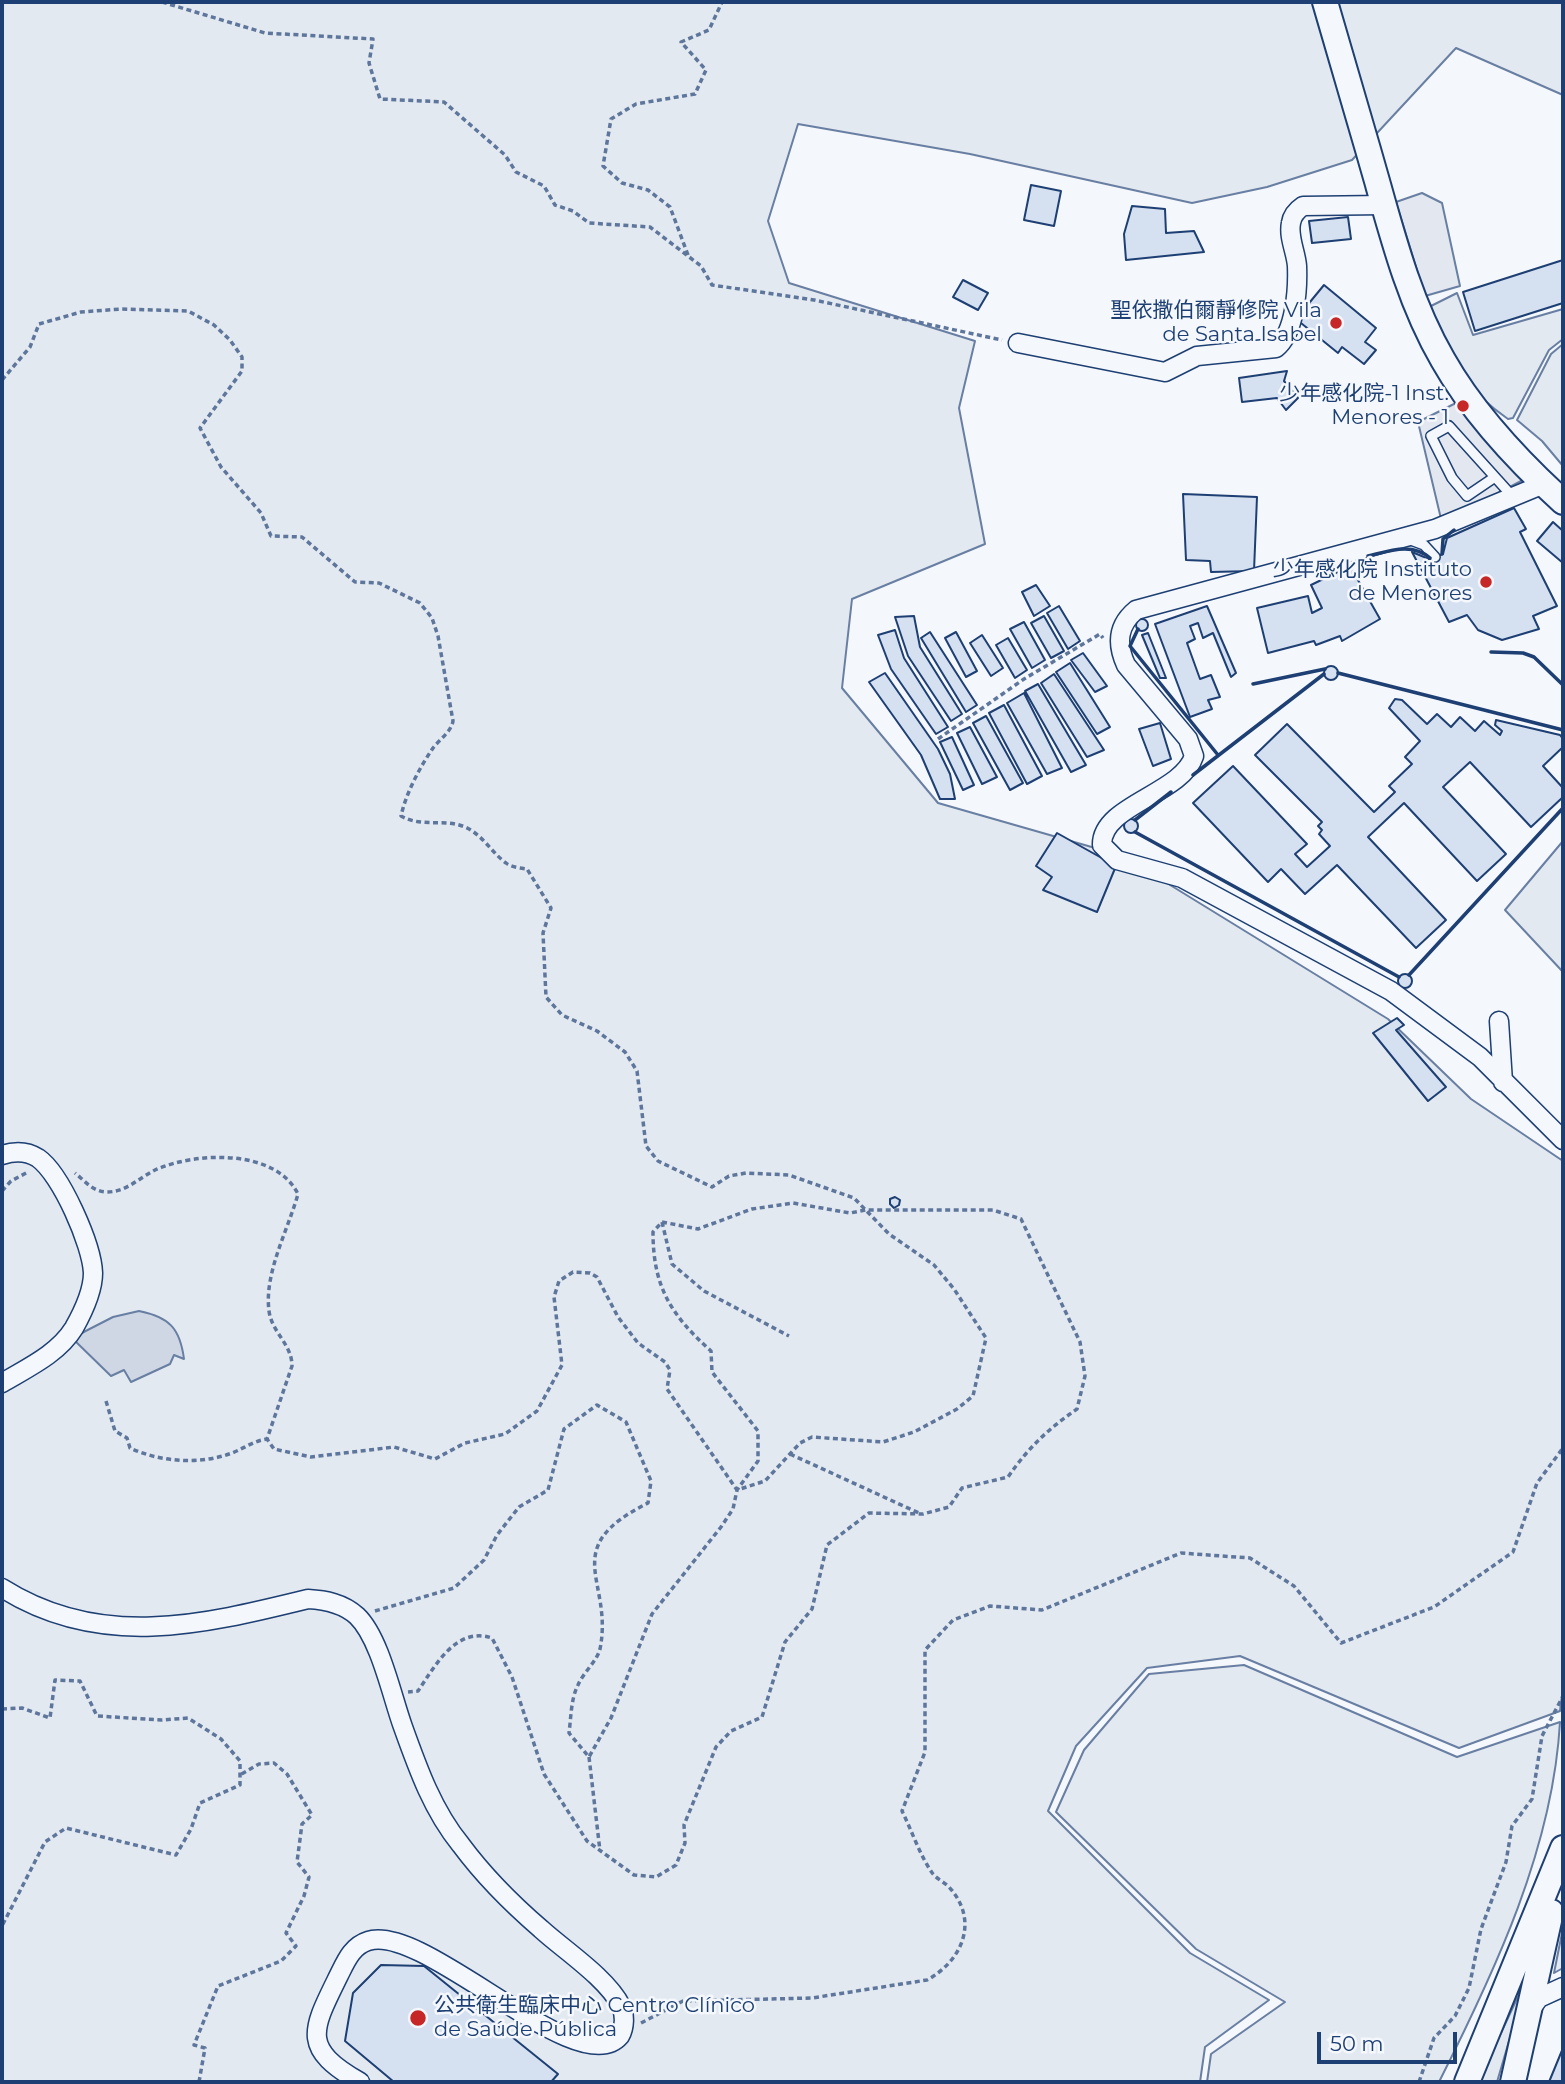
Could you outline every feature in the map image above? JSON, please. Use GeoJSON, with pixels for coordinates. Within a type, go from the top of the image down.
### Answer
{"type":"FeatureCollection","features":[{"type":"Feature","properties":{"kind":"main road"},"geometry":{"type":"LineString","coordinates":[[1325,2],[1405,274],[1444,363],[1480,413],[1563,502]]}},
{"type":"Feature","properties":{"kind":"main road"},"geometry":{"type":"LineString","coordinates":[[1467,2082],[1563,1848]]}},
{"type":"Feature","properties":{"kind":"main road"},"geometry":{"type":"LineString","coordinates":[[1513,2082],[1563,1856]]}},
{"type":"Feature","properties":{"kind":"street"},"geometry":{"type":"LineString","coordinates":[[1018,343],[1165,372],[1198,356],[1276,348],[1289,332],[1297,267],[1291,224],[1297,211],[1303,206],[1384,205]]}},
{"type":"Feature","properties":{"kind":"street"},"geometry":{"type":"LineString","coordinates":[[1544,484],[1440,527],[1149,605],[1126,618],[1119,641],[1126,665],[1188,739],[1194,756],[1191,766],[1184,773],[1107,826],[1102,845],[1117,860],[1182,878],[1373,980],[1449,1031],[1563,1140]]}},
{"type":"Feature","properties":{"kind":"street"},"geometry":{"type":"LineString","coordinates":[[1499,1021],[1503,1082]]}},
{"type":"Feature","properties":{"kind":"street"},"geometry":{"type":"LineString","coordinates":[[2,1155],[26,1153],[46,1166],[80,1223],[89,1245],[93,1272],[91,1287],[80,1315],[65,1340],[2,1384]]}},
{"type":"Feature","properties":{"kind":"street"},"geometry":{"type":"LineString","coordinates":[[2,1588],[49,1614],[104,1627],[160,1628],[308,1599],[334,1603],[358,1616],[369,1634],[420,1771],[444,1825],[482,1873],[617,2000],[624,2019],[618,2038],[611,2045],[592,2050],[565,2042],[540,2031],[447,1970],[396,1941],[369,1940],[348,1956],[317,2026],[317,2039],[328,2062],[360,2082]]}},
{"type":"Feature","properties":{"kind":"street"},"geometry":{"type":"LineString","coordinates":[[1540,1961],[1546,1982],[1562,1988]]}},
{"type":"Feature","properties":{"kind":"street"},"geometry":{"type":"LineString","coordinates":[[1529,2011],[1539,1998],[1562,1988]]}},
{"type":"Feature","properties":{"kind":"lane"},"geometry":{"type":"LineString","coordinates":[[1495,477],[1467,496],[1452,478],[1431,436],[1448,426],[1495,477],[1513,498]]}},
{"type":"Feature","properties":{"kind":"lane"},"geometry":{"type":"LineString","coordinates":[[1401,538],[1424,545],[1435,557],[1432,538],[1440,527]]}},
{"type":"Feature","properties":{"kind":"path"},"geometry":{"type":"LineString","coordinates":[[162,2],[265,33],[373,39],[369,63],[380,99],[444,102],[505,155],[516,172],[544,186],[555,205],[573,211],[589,223],[650,226],[701,266],[712,285],[814,300],[1018,343]]}},
{"type":"Feature","properties":{"kind":"path"},"geometry":{"type":"LineString","coordinates":[[689,257],[670,207],[648,190],[622,183],[603,166],[611,119],[636,104],[695,94],[706,70],[681,42],[709,30],[722,2]]}},
{"type":"Feature","properties":{"kind":"path"},"geometry":{"type":"LineString","coordinates":[[2,380],[30,347],[39,324],[81,312],[122,309],[188,311],[214,326],[230,340],[242,357],[242,371],[200,428],[221,467],[261,513],[271,536],[302,537],[355,582],[379,583],[403,593],[420,603],[432,618],[443,659],[453,721],[452,727],[433,748],[404,802],[401,816],[412,822],[455,823],[468,828],[489,844],[507,864],[527,869],[551,908],[543,933],[546,998],[562,1016],[597,1031],[625,1052],[637,1071],[646,1146],[658,1161],[712,1187],[729,1176],[789,1175],[855,1198],[890,1234],[934,1265],[954,1289],[986,1338],[973,1396],[957,1409],[904,1435],[883,1442],[812,1437],[790,1454],[765,1481],[737,1490]]}},
{"type":"Feature","properties":{"kind":"path"},"geometry":{"type":"LineString","coordinates":[[938,740],[1024,679],[1100,634]]}},
{"type":"Feature","properties":{"kind":"path"},"geometry":{"type":"LineString","coordinates":[[2,1191],[20,1175],[46,1166],[72,1171],[102,1192],[115,1192],[156,1170],[190,1160],[224,1158],[255,1162],[284,1175],[298,1194],[269,1294],[274,1329],[292,1354],[292,1366],[267,1439]]}},
{"type":"Feature","properties":{"kind":"path"},"geometry":{"type":"LineString","coordinates":[[392,1693],[418,1691],[457,1640],[482,1635],[492,1638],[512,1677],[544,1774],[587,1841],[634,1875],[656,1877],[676,1865],[685,1843],[684,1825],[716,1747],[731,1731],[762,1717],[785,1642],[812,1609],[827,1545],[869,1513],[923,1514],[949,1507],[962,1488],[1008,1477],[1027,1450],[1048,1429],[1077,1409],[1084,1376],[1080,1342],[1021,1219],[993,1210],[866,1210],[850,1213],[793,1203],[752,1209],[698,1229],[662,1222]]}},
{"type":"Feature","properties":{"kind":"path"},"geometry":{"type":"LineString","coordinates":[[662,1222],[672,1264],[704,1292],[789,1336]]}},
{"type":"Feature","properties":{"kind":"path"},"geometry":{"type":"LineString","coordinates":[[589,1757],[611,1718],[652,1614],[733,1509],[737,1490],[758,1461],[758,1432],[712,1372],[711,1351],[688,1331],[663,1294],[653,1261],[653,1233],[662,1222]]}},
{"type":"Feature","properties":{"kind":"path"},"geometry":{"type":"LineString","coordinates":[[267,1439],[274,1449],[311,1457],[394,1447],[435,1459],[465,1443],[505,1434],[537,1411],[562,1365],[555,1289],[565,1275],[581,1271],[597,1277],[618,1317],[638,1343],[665,1362],[670,1370],[667,1389],[737,1490]]}},
{"type":"Feature","properties":{"kind":"path"},"geometry":{"type":"LineString","coordinates":[[106,1401],[116,1432],[127,1438],[130,1448],[144,1454],[187,1461],[232,1453],[252,1442],[267,1439]]}},
{"type":"Feature","properties":{"kind":"path"},"geometry":{"type":"LineString","coordinates":[[358,1616],[454,1588],[484,1560],[497,1535],[519,1507],[548,1490],[565,1429],[597,1405],[626,1422],[651,1481],[648,1503],[624,1515],[604,1534],[592,1565],[599,1599],[600,1650],[576,1687],[569,1733],[589,1757],[600,1852]]}},
{"type":"Feature","properties":{"kind":"path"},"geometry":{"type":"LineString","coordinates":[[618,2038],[683,2001],[812,1998],[926,1980],[943,1971],[956,1957],[964,1930],[960,1902],[949,1887],[933,1875],[902,1811],[925,1752],[925,1650],[953,1620],[990,1606],[1042,1610],[1181,1553],[1250,1558],[1294,1586],[1341,1643],[1434,1607],[1513,1552],[1537,1483],[1563,1448]]}},
{"type":"Feature","properties":{"kind":"path"},"geometry":{"type":"LineString","coordinates":[[790,1454],[923,1514]]}},
{"type":"Feature","properties":{"kind":"path"},"geometry":{"type":"LineString","coordinates":[[2,1709],[22,1708],[50,1718],[55,1680],[80,1681],[97,1716],[162,1720],[188,1718],[221,1739],[240,1761],[240,1785],[200,1803],[191,1829],[176,1856],[66,1828],[55,1835],[45,1842],[2,1926]]}},
{"type":"Feature","properties":{"kind":"path"},"geometry":{"type":"LineString","coordinates":[[1419,2082],[1434,2038],[1455,2016],[1469,1988],[1481,1929],[1506,1861],[1512,1826],[1532,1799],[1542,1736],[1563,1696]]}},
{"type":"Feature","properties":{"kind":"path"},"geometry":{"type":"LineString","coordinates":[[199,2082],[205,2048],[194,2045],[218,1986],[281,1961],[296,1947],[286,1933],[304,1896],[309,1877],[297,1862],[302,1824],[312,1815],[287,1774],[274,1763],[259,1764],[240,1775]]}},
{"type":"Feature","properties":{"kind":"shaded area"},"geometry":{"type":"Polygon","coordinates":[[[2,2],[1563,2],[1563,95],[1456,48],[1352,160],[1267,187],[1192,203],[970,154],[798,124],[768,221],[789,283],[975,341],[959,408],[985,544],[852,599],[842,688],[938,803],[1123,856],[1388,1019],[1471,1099],[1563,1161],[1563,1688],[1560,1711],[1459,1748],[1240,1656],[1147,1668],[1076,1746],[1048,1811],[1190,1953],[1269,2000],[1205,2047],[1200,2082],[2,2082],[2,2]]]}},
{"type":"Feature","properties":{"kind":"shaded area"},"geometry":{"type":"Polygon","coordinates":[[[1422,193],[1442,203],[1460,286],[1425,296],[1396,202],[1422,193]]]}},
{"type":"Feature","properties":{"kind":"shaded area"},"geometry":{"type":"Polygon","coordinates":[[[1457,293],[1473,335],[1563,309],[1563,339],[1549,350],[1513,418],[1508,419],[1491,407],[1467,382],[1458,370],[1427,308],[1457,293]]]}},
{"type":"Feature","properties":{"kind":"shaded area"},"geometry":{"type":"Polygon","coordinates":[[[1563,344],[1563,466],[1542,441],[1517,420],[1551,354],[1563,344]]]}},
{"type":"Feature","properties":{"kind":"shaded area"},"geometry":{"type":"Polygon","coordinates":[[[1456,403],[1521,477],[1521,481],[1442,523],[1418,422],[1456,403]]]}},
{"type":"Feature","properties":{"kind":"shaded area"},"geometry":{"type":"Polygon","coordinates":[[[1563,841],[1563,972],[1505,910],[1563,841]]]}},
{"type":"Feature","properties":{"kind":"shaded area"},"geometry":{"type":"Polygon","coordinates":[[[139,1311],[158,1317],[171,1326],[180,1339],[184,1359],[174,1355],[170,1364],[131,1382],[124,1370],[111,1376],[72,1338],[113,1317],[139,1311]]]}},
{"type":"Feature","properties":{"kind":"shaded area"},"geometry":{"type":"Polygon","coordinates":[[[1244,1665],[1457,1757],[1560,1722],[1546,1816],[1518,1908],[1481,1997],[1439,2082],[1207,2082],[1211,2054],[1285,2002],[1196,1949],[1056,1812],[1084,1750],[1149,1674],[1244,1665]]]}},
{"type":"Feature","properties":{"kind":"shaded area"},"geometry":{"type":"Polygon","coordinates":[[[1563,1928],[1563,1968],[1554,1973],[1563,1928]]]}},
{"type":"Feature","properties":{"kind":"shaded area"},"geometry":{"type":"Polygon","coordinates":[[[1529,1973],[1497,2082],[1478,2082],[1529,1973]]]}},
{"type":"Feature","properties":{"kind":"building"},"geometry":{"type":"Polygon","coordinates":[[[1031,185],[1061,191],[1054,226],[1024,220],[1031,185]]]}},
{"type":"Feature","properties":{"kind":"building"},"geometry":{"type":"Polygon","coordinates":[[[1132,206],[1165,209],[1166,233],[1194,231],[1204,252],[1126,260],[1124,234],[1132,206]]]}},
{"type":"Feature","properties":{"kind":"building"},"geometry":{"type":"Polygon","coordinates":[[[1348,217],[1351,239],[1312,243],[1309,221],[1348,217]]]}},
{"type":"Feature","properties":{"kind":"building"},"geometry":{"type":"Polygon","coordinates":[[[1563,260],[1563,303],[1475,331],[1463,292],[1563,260]]]}},
{"type":"Feature","properties":{"kind":"building"},"geometry":{"type":"Polygon","coordinates":[[[963,280],[988,293],[978,310],[953,297],[963,280]]]}},
{"type":"Feature","properties":{"kind":"building","name":"聖依撒伯爾靜修院 Vila de Santa Isabel"},"geometry":{"type":"Polygon","coordinates":[[[1324,285],[1376,328],[1365,342],[1376,350],[1364,364],[1342,347],[1338,353],[1296,319],[1324,285]]]}},
{"type":"Feature","properties":{"kind":"building"},"geometry":{"type":"Polygon","coordinates":[[[1287,371],[1284,381],[1298,398],[1286,410],[1277,398],[1242,402],[1239,378],[1287,371]]]}},
{"type":"Feature","properties":{"kind":"building"},"geometry":{"type":"Polygon","coordinates":[[[1183,494],[1257,497],[1254,571],[1211,572],[1210,561],[1186,560],[1183,494]]]}},
{"type":"Feature","properties":{"kind":"building","name":"少年感化院 Instituto de Menores"},"geometry":{"type":"Polygon","coordinates":[[[1514,508],[1526,529],[1520,532],[1557,606],[1533,616],[1539,629],[1502,640],[1478,630],[1467,615],[1449,622],[1412,552],[1429,559],[1443,554],[1447,538],[1514,508]]]}},
{"type":"Feature","properties":{"kind":"building"},"geometry":{"type":"Polygon","coordinates":[[[1553,522],[1563,531],[1563,563],[1537,541],[1553,522]]]}},
{"type":"Feature","properties":{"kind":"building"},"geometry":{"type":"Polygon","coordinates":[[[1350,566],[1380,619],[1342,641],[1340,636],[1316,645],[1314,641],[1268,653],[1257,608],[1308,596],[1312,613],[1322,608],[1311,585],[1350,566]]]}},
{"type":"Feature","properties":{"kind":"building"},"geometry":{"type":"Polygon","coordinates":[[[1036,585],[1050,606],[1034,616],[1022,592],[1036,585]]]}},
{"type":"Feature","properties":{"kind":"building"},"geometry":{"type":"Polygon","coordinates":[[[1059,606],[1080,641],[1068,649],[1047,613],[1059,606]]]}},
{"type":"Feature","properties":{"kind":"building"},"geometry":{"type":"Polygon","coordinates":[[[1207,606],[1236,673],[1231,677],[1213,633],[1203,638],[1198,623],[1190,626],[1195,639],[1187,643],[1200,679],[1211,675],[1220,697],[1208,700],[1212,709],[1190,717],[1155,624],[1207,606]]]}},
{"type":"Feature","properties":{"kind":"building"},"geometry":{"type":"Polygon","coordinates":[[[914,616],[920,647],[962,714],[951,721],[908,656],[895,617],[914,616]]]}},
{"type":"Feature","properties":{"kind":"building"},"geometry":{"type":"Polygon","coordinates":[[[1044,616],[1064,651],[1051,658],[1031,623],[1044,616]]]}},
{"type":"Feature","properties":{"kind":"building"},"geometry":{"type":"Polygon","coordinates":[[[1142,619],[1148,625],[1142,631],[1136,625],[1142,619]]]}},
{"type":"Feature","properties":{"kind":"building"},"geometry":{"type":"Polygon","coordinates":[[[1024,622],[1045,660],[1032,668],[1010,629],[1024,622]]]}},
{"type":"Feature","properties":{"kind":"building"},"geometry":{"type":"Polygon","coordinates":[[[895,630],[904,658],[948,727],[936,734],[891,669],[878,635],[895,630]]]}},
{"type":"Feature","properties":{"kind":"building"},"geometry":{"type":"Polygon","coordinates":[[[930,632],[977,705],[966,712],[921,638],[930,632]]]}},
{"type":"Feature","properties":{"kind":"building"},"geometry":{"type":"Polygon","coordinates":[[[956,632],[977,671],[966,677],[945,638],[956,632]]]}},
{"type":"Feature","properties":{"kind":"building"},"geometry":{"type":"Polygon","coordinates":[[[1148,633],[1166,678],[1160,678],[1142,635],[1148,633]]]}},
{"type":"Feature","properties":{"kind":"building"},"geometry":{"type":"Polygon","coordinates":[[[982,635],[1003,668],[991,676],[970,643],[982,635]]]}},
{"type":"Feature","properties":{"kind":"building"},"geometry":{"type":"Polygon","coordinates":[[[1008,638],[1027,670],[1015,678],[996,645],[1008,638]]]}},
{"type":"Feature","properties":{"kind":"building"},"geometry":{"type":"Polygon","coordinates":[[[1083,653],[1107,686],[1095,692],[1071,660],[1083,653]]]}},
{"type":"Feature","properties":{"kind":"building"},"geometry":{"type":"Polygon","coordinates":[[[1070,663],[1110,727],[1097,734],[1056,672],[1070,663]]]}},
{"type":"Feature","properties":{"kind":"building"},"geometry":{"type":"Polygon","coordinates":[[[1328,666],[1334,666],[1338,673],[1334,680],[1328,680],[1324,676],[1324,670],[1328,666]]]}},
{"type":"Feature","properties":{"kind":"building"},"geometry":{"type":"Polygon","coordinates":[[[885,673],[938,749],[950,774],[955,799],[940,799],[921,755],[869,682],[885,673]]]}},
{"type":"Feature","properties":{"kind":"building"},"geometry":{"type":"Polygon","coordinates":[[[1054,674],[1104,750],[1087,757],[1041,683],[1054,674]]]}},
{"type":"Feature","properties":{"kind":"building"},"geometry":{"type":"Polygon","coordinates":[[[1038,684],[1086,765],[1071,772],[1025,691],[1038,684]]]}},
{"type":"Feature","properties":{"kind":"building"},"geometry":{"type":"Polygon","coordinates":[[[1024,693],[1062,768],[1047,774],[1007,703],[1024,693]]]}},
{"type":"Feature","properties":{"kind":"building"},"geometry":{"type":"Polygon","coordinates":[[[1395,699],[1402,700],[1427,724],[1437,714],[1451,727],[1460,717],[1475,731],[1484,721],[1500,735],[1502,731],[1495,725],[1496,720],[1560,735],[1563,739],[1563,747],[1543,766],[1563,788],[1563,797],[1531,827],[1470,762],[1443,787],[1506,854],[1477,881],[1404,803],[1368,837],[1446,920],[1416,948],[1337,865],[1305,894],[1281,869],[1268,882],[1193,803],[1233,766],[1307,844],[1295,854],[1307,867],[1330,846],[1319,834],[1322,830],[1318,826],[1322,822],[1255,755],[1287,724],[1374,812],[1395,792],[1389,786],[1412,764],[1405,757],[1420,741],[1389,708],[1395,699]]]}},
{"type":"Feature","properties":{"kind":"building"},"geometry":{"type":"Polygon","coordinates":[[[1004,705],[1042,776],[1027,784],[989,713],[1004,705]]]}},
{"type":"Feature","properties":{"kind":"building"},"geometry":{"type":"Polygon","coordinates":[[[986,716],[1023,783],[1010,790],[973,723],[986,716]]]}},
{"type":"Feature","properties":{"kind":"building"},"geometry":{"type":"Polygon","coordinates":[[[1160,723],[1171,759],[1153,766],[1139,729],[1160,723]]]}},
{"type":"Feature","properties":{"kind":"building"},"geometry":{"type":"Polygon","coordinates":[[[970,727],[997,777],[982,784],[957,733],[970,727]]]}},
{"type":"Feature","properties":{"kind":"building"},"geometry":{"type":"Polygon","coordinates":[[[952,737],[974,785],[963,790],[940,742],[952,737]]]}},
{"type":"Feature","properties":{"kind":"building"},"geometry":{"type":"Polygon","coordinates":[[[1131,819],[1136,821],[1136,831],[1131,833],[1126,831],[1124,826],[1126,821],[1131,819]]]}},
{"type":"Feature","properties":{"kind":"building"},"geometry":{"type":"Polygon","coordinates":[[[1057,833],[1116,866],[1097,912],[1043,890],[1052,877],[1036,866],[1057,833]]]}},
{"type":"Feature","properties":{"kind":"building"},"geometry":{"type":"Polygon","coordinates":[[[1402,974],[1408,974],[1412,981],[1408,988],[1402,988],[1398,984],[1398,978],[1402,974]]]}},
{"type":"Feature","properties":{"kind":"building"},"geometry":{"type":"Polygon","coordinates":[[[1397,1018],[1404,1025],[1396,1030],[1446,1087],[1428,1101],[1373,1033],[1397,1018]]]}},
{"type":"Feature","properties":{"kind":"building"},"geometry":{"type":"Polygon","coordinates":[[[895,1197],[900,1200],[899,1205],[894,1208],[890,1199],[895,1197]]]}},
{"type":"Feature","properties":{"kind":"building","name":"公共衛生臨床中心 Centro Clínico de Saúde Pública"},"geometry":{"type":"Polygon","coordinates":[[[381,1965],[424,1966],[558,2074],[551,2082],[394,2082],[345,2041],[353,1993],[381,1965]]]}},
{"type":"Feature","properties":{"kind":"building"},"geometry":{"type":"Polygon","coordinates":[[[1563,2048],[1563,2082],[1549,2082],[1563,2048]]]}},
{"type":"Feature","properties":{"kind":"wall"},"geometry":{"type":"LineString","coordinates":[[1442,554],[1443,539],[1454,530]]}},
{"type":"Feature","properties":{"kind":"wall"},"geometry":{"type":"LineString","coordinates":[[1368,556],[1408,549],[1416,550],[1430,558]]}},
{"type":"Feature","properties":{"kind":"wall"},"geometry":{"type":"LineString","coordinates":[[1138,629],[1130,646],[1218,755]]}},
{"type":"Feature","properties":{"kind":"wall"},"geometry":{"type":"LineString","coordinates":[[1491,652],[1523,653],[1534,657],[1563,685]]}},
{"type":"Feature","properties":{"kind":"wall"},"geometry":{"type":"LineString","coordinates":[[1253,684],[1325,669]]}},
{"type":"Feature","properties":{"kind":"wall"},"geometry":{"type":"LineString","coordinates":[[1338,673],[1563,730]]}},
{"type":"Feature","properties":{"kind":"wall"},"geometry":{"type":"LineString","coordinates":[[1193,775],[1324,674]]}},
{"type":"Feature","properties":{"kind":"wall"},"geometry":{"type":"LineString","coordinates":[[1135,820],[1171,792]]}},
{"type":"Feature","properties":{"kind":"wall"},"geometry":{"type":"LineString","coordinates":[[1409,975],[1563,808]]}},
{"type":"Feature","properties":{"kind":"wall"},"geometry":{"type":"LineString","coordinates":[[1135,832],[1399,977]]}},
{"type":"Feature","properties":{"kind":"place","name":"聖依撒伯爾靜修院 Vila de Santa Isabel"},"geometry":{"type":"Point","coordinates":[1336,323]}},
{"type":"Feature","properties":{"kind":"place","name":"少年感化院-1 Inst. Menores - 1"},"geometry":{"type":"Point","coordinates":[1463,406]}},
{"type":"Feature","properties":{"kind":"place","name":"少年感化院 Instituto de Menores"},"geometry":{"type":"Point","coordinates":[1486,582]}},
{"type":"Feature","properties":{"kind":"place","name":"公共衛生臨床中心 Centro Clínico de Saúde Pública"},"geometry":{"type":"Point","coordinates":[418,2018]}}]}
